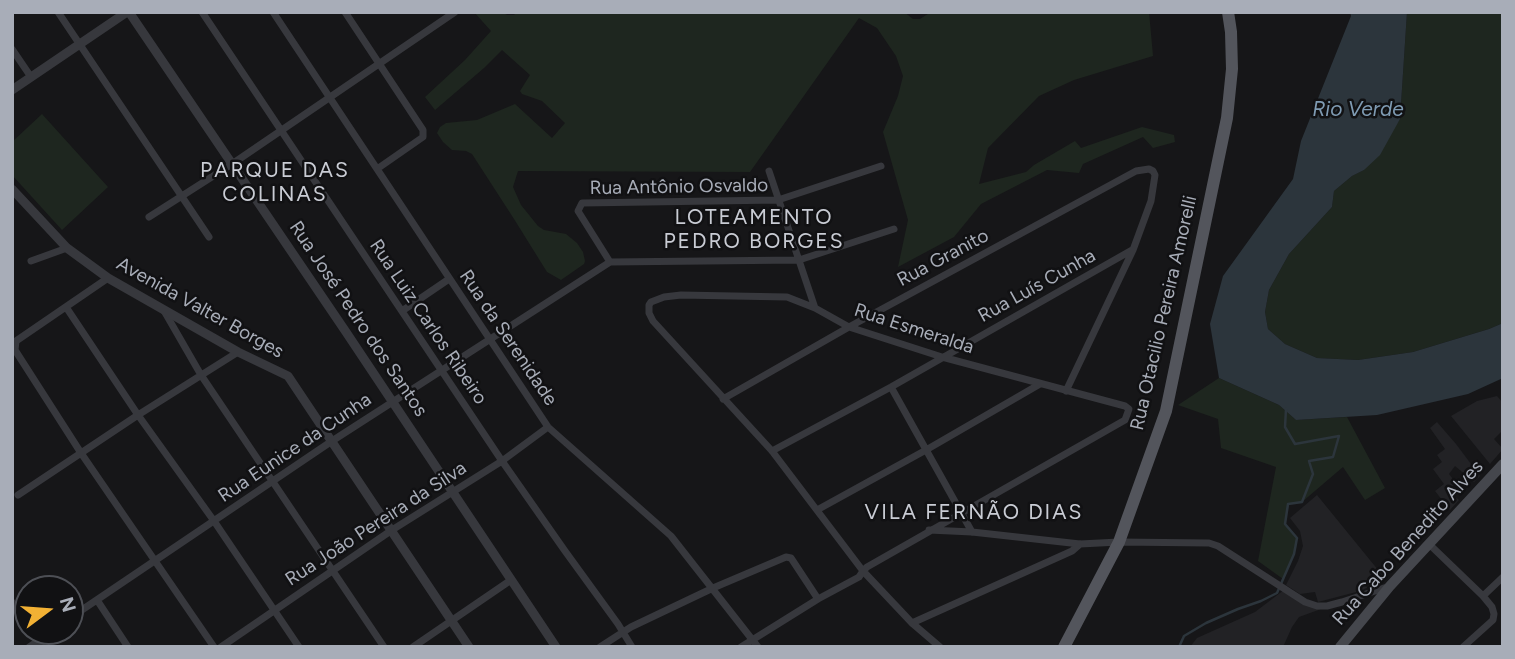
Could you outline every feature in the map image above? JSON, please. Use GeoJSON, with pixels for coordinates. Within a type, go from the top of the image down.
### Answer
{"type":"FeatureCollection","features":[{"type":"Feature","properties":{"kind":"main road","name":"Rua Otacilio Pereira Amorelli"},"geometry":{"type":"LineString","coordinates":[[1064,647],[1119,542],[1166,411],[1227,118],[1232,69],[1228,12]]}},
{"type":"Feature","properties":{"kind":"main road","name":"Rua Cabo Benedito Alves"},"geometry":{"type":"LineString","coordinates":[[1340,647],[1390,586],[1501,471]]}},
{"type":"Feature","properties":{"kind":"street"},"geometry":{"type":"LineString","coordinates":[[58,12],[209,237]]}},
{"type":"Feature","properties":{"kind":"street"},"geometry":{"type":"LineString","coordinates":[[12,90],[128,12]]}},
{"type":"Feature","properties":{"kind":"street","name":"Rua José Pedro dos Santos"},"geometry":{"type":"LineString","coordinates":[[128,12],[233,164],[556,647]]}},
{"type":"Feature","properties":{"kind":"street","name":"Rua Luiz Carlos Ribeiro"},"geometry":{"type":"LineString","coordinates":[[202,12],[502,461],[632,647]]}},
{"type":"Feature","properties":{"kind":"street","name":"Rua da Serenidade"},"geometry":{"type":"LineString","coordinates":[[273,12],[548,428],[671,536],[755,643]]}},
{"type":"Feature","properties":{"kind":"street"},"geometry":{"type":"LineString","coordinates":[[345,12],[424,134],[377,169]]}},
{"type":"Feature","properties":{"kind":"street"},"geometry":{"type":"LineString","coordinates":[[149,217],[233,164],[455,12]]}},
{"type":"Feature","properties":{"kind":"street"},"geometry":{"type":"LineString","coordinates":[[12,49],[31,77]]}},
{"type":"Feature","properties":{"kind":"street","name":"Rua Antônio Osvaldo"},"geometry":{"type":"LineString","coordinates":[[610,262],[578,211],[582,203],[778,200],[881,166]]}},
{"type":"Feature","properties":{"kind":"street","name":"Rua Granito"},"geometry":{"type":"LineString","coordinates":[[723,399],[849,327],[1124,178],[1149,169],[1153,171],[1155,180],[1151,201],[1133,250]]}},
{"type":"Feature","properties":{"kind":"street"},"geometry":{"type":"LineString","coordinates":[[769,171],[815,308]]}},
{"type":"Feature","properties":{"kind":"street","name":"Avenida Valter Borges"},"geometry":{"type":"LineString","coordinates":[[12,189],[67,248],[108,278],[238,352],[288,376],[469,647]]}},
{"type":"Feature","properties":{"kind":"street"},"geometry":{"type":"LineString","coordinates":[[610,262],[799,260],[894,229]]}},
{"type":"Feature","properties":{"kind":"street"},"geometry":{"type":"LineString","coordinates":[[31,261],[67,248]]}},
{"type":"Feature","properties":{"kind":"street"},"geometry":{"type":"LineString","coordinates":[[1066,391],[1133,250]]}},
{"type":"Feature","properties":{"kind":"street","name":"Rua Luís Cunha"},"geometry":{"type":"LineString","coordinates":[[772,451],[1133,250]]}},
{"type":"Feature","properties":{"kind":"street","name":"Rua Eunice da Cunha"},"geometry":{"type":"LineString","coordinates":[[84,609],[332,441],[610,262]]}},
{"type":"Feature","properties":{"kind":"street"},"geometry":{"type":"LineString","coordinates":[[108,278],[16,341],[15,349],[81,453],[214,647]]}},
{"type":"Feature","properties":{"kind":"street"},"geometry":{"type":"LineString","coordinates":[[402,311],[449,279]]}},
{"type":"Feature","properties":{"kind":"street","name":"Rua Esmeralda"},"geometry":{"type":"LineString","coordinates":[[723,399],[653,321],[649,305],[656,300],[681,295],[783,296],[815,308],[849,327],[942,357],[1125,405],[1129,409],[1125,420],[961,513]]}},
{"type":"Feature","properties":{"kind":"street"},"geometry":{"type":"LineString","coordinates":[[66,307],[299,647]]}},
{"type":"Feature","properties":{"kind":"street"},"geometry":{"type":"LineString","coordinates":[[162,309],[201,375],[384,647]]}},
{"type":"Feature","properties":{"kind":"street"},"geometry":{"type":"LineString","coordinates":[[19,495],[238,352]]}},
{"type":"Feature","properties":{"kind":"street"},"geometry":{"type":"LineString","coordinates":[[817,510],[1040,384]]}},
{"type":"Feature","properties":{"kind":"street"},"geometry":{"type":"LineString","coordinates":[[891,387],[972,532]]}},
{"type":"Feature","properties":{"kind":"street"},"geometry":{"type":"LineString","coordinates":[[723,399],[772,451],[863,571],[912,623],[940,647]]}},
{"type":"Feature","properties":{"kind":"street","name":"Rua João Pereira da Silva"},"geometry":{"type":"LineString","coordinates":[[221,647],[548,428]]}},
{"type":"Feature","properties":{"kind":"street"},"geometry":{"type":"LineString","coordinates":[[741,647],[755,643],[818,598],[859,577],[867,567],[961,513]]}},
{"type":"Feature","properties":{"kind":"street"},"geometry":{"type":"LineString","coordinates":[[929,530],[1080,544],[1209,543],[1218,546],[1305,602],[1317,606],[1327,606],[1390,586]]}},
{"type":"Feature","properties":{"kind":"street"},"geometry":{"type":"LineString","coordinates":[[912,623],[1072,551],[1080,544]]}},
{"type":"Feature","properties":{"kind":"street"},"geometry":{"type":"LineString","coordinates":[[1429,544],[1492,607],[1493,620],[1463,647]]}},
{"type":"Feature","properties":{"kind":"street"},"geometry":{"type":"LineString","coordinates":[[600,647],[623,631],[713,588],[788,557],[818,598]]}},
{"type":"Feature","properties":{"kind":"street"},"geometry":{"type":"LineString","coordinates":[[1483,596],[1503,577]]}},
{"type":"Feature","properties":{"kind":"street"},"geometry":{"type":"LineString","coordinates":[[413,647],[511,580]]}},
{"type":"Feature","properties":{"kind":"street"},"geometry":{"type":"LineString","coordinates":[[97,600],[128,647]]}},
{"type":"Feature","properties":{"kind":"shaded area"},"geometry":{"type":"Polygon","coordinates":[[[474,12],[503,12],[514,15],[517,12],[904,12],[913,19],[920,19],[931,12],[1149,12],[1153,56],[1074,80],[1039,96],[988,148],[979,184],[1026,172],[1075,141],[1081,148],[1142,127],[1174,135],[1175,142],[1153,148],[1143,137],[1083,164],[1079,173],[1047,170],[981,204],[954,237],[898,267],[908,220],[883,132],[903,76],[896,56],[877,28],[859,18],[750,172],[518,171],[513,187],[521,205],[538,226],[544,230],[566,234],[583,252],[584,264],[561,280],[547,272],[472,154],[452,150],[437,133],[446,123],[477,120],[515,104],[552,138],[565,123],[542,101],[522,94],[520,91],[530,75],[502,50],[435,110],[425,97],[465,60],[491,31],[474,12]]]}},
{"type":"Feature","properties":{"kind":"shaded area"},"geometry":{"type":"Polygon","coordinates":[[[1407,12],[1503,12],[1503,323],[1413,352],[1358,360],[1317,358],[1285,344],[1268,329],[1265,312],[1269,290],[1289,254],[1332,207],[1334,191],[1364,170],[1400,119],[1407,12]]]}},
{"type":"Feature","properties":{"kind":"shaded area"},"geometry":{"type":"Polygon","coordinates":[[[42,114],[108,187],[62,230],[12,175],[12,142],[42,114]]]}},
{"type":"Feature","properties":{"kind":"shaded area"},"geometry":{"type":"Polygon","coordinates":[[[1219,378],[1279,405],[1296,420],[1347,417],[1385,488],[1365,500],[1343,467],[1302,502],[1289,504],[1285,524],[1297,538],[1294,554],[1283,579],[1258,561],[1276,467],[1221,448],[1218,419],[1178,405],[1219,378]]]}},
{"type":"Feature","properties":{"kind":"shaded area"},"geometry":{"type":"Polygon","coordinates":[[[1497,396],[1503,403],[1503,430],[1494,439],[1503,449],[1490,464],[1451,416],[1477,401],[1497,396]]]}},
{"type":"Feature","properties":{"kind":"shaded area"},"geometry":{"type":"Polygon","coordinates":[[[1437,422],[1480,476],[1474,482],[1455,466],[1449,474],[1456,483],[1449,491],[1459,500],[1450,510],[1435,491],[1444,484],[1433,469],[1442,462],[1437,455],[1445,449],[1430,428],[1437,422]]]}},
{"type":"Feature","properties":{"kind":"shaded area"},"geometry":{"type":"Polygon","coordinates":[[[1317,495],[1383,576],[1377,583],[1360,591],[1318,602],[1315,592],[1300,594],[1286,585],[1303,546],[1300,531],[1290,518],[1317,495]]]}},
{"type":"Feature","properties":{"kind":"shaded area"},"geometry":{"type":"Polygon","coordinates":[[[1284,590],[1321,609],[1299,617],[1283,647],[1190,647],[1197,638],[1255,612],[1284,590]]]}},
{"type":"Feature","properties":{"kind":"water","name":"Rio Verde"},"geometry":{"type":"Polygon","coordinates":[[[1350,12],[1407,12],[1400,119],[1380,155],[1334,191],[1332,207],[1289,254],[1269,290],[1265,312],[1268,329],[1285,344],[1317,358],[1358,360],[1413,352],[1503,323],[1503,378],[1468,394],[1377,415],[1296,420],[1279,405],[1219,378],[1210,324],[1223,276],[1293,179],[1301,141],[1351,16],[1350,12]]]}},
{"type":"Feature","properties":{"kind":"waterway"},"geometry":{"type":"LineString","coordinates":[[1179,647],[1184,636],[1206,623],[1277,593],[1294,554],[1297,538],[1285,524],[1288,504],[1302,502],[1313,474],[1309,461],[1333,457],[1339,436],[1295,444],[1285,427],[1286,409]]}},
{"type":"Feature","properties":{"kind":"district","name":"PARQUE DAS COLINAS"},"geometry":{"type":"Point","coordinates":[275,183]}},
{"type":"Feature","properties":{"kind":"district","name":"LOTEAMENTO PEDRO BORGES"},"geometry":{"type":"Point","coordinates":[754,230]}},
{"type":"Feature","properties":{"kind":"district","name":"VILA FERNÃO DIAS"},"geometry":{"type":"Point","coordinates":[974,513]}}]}
